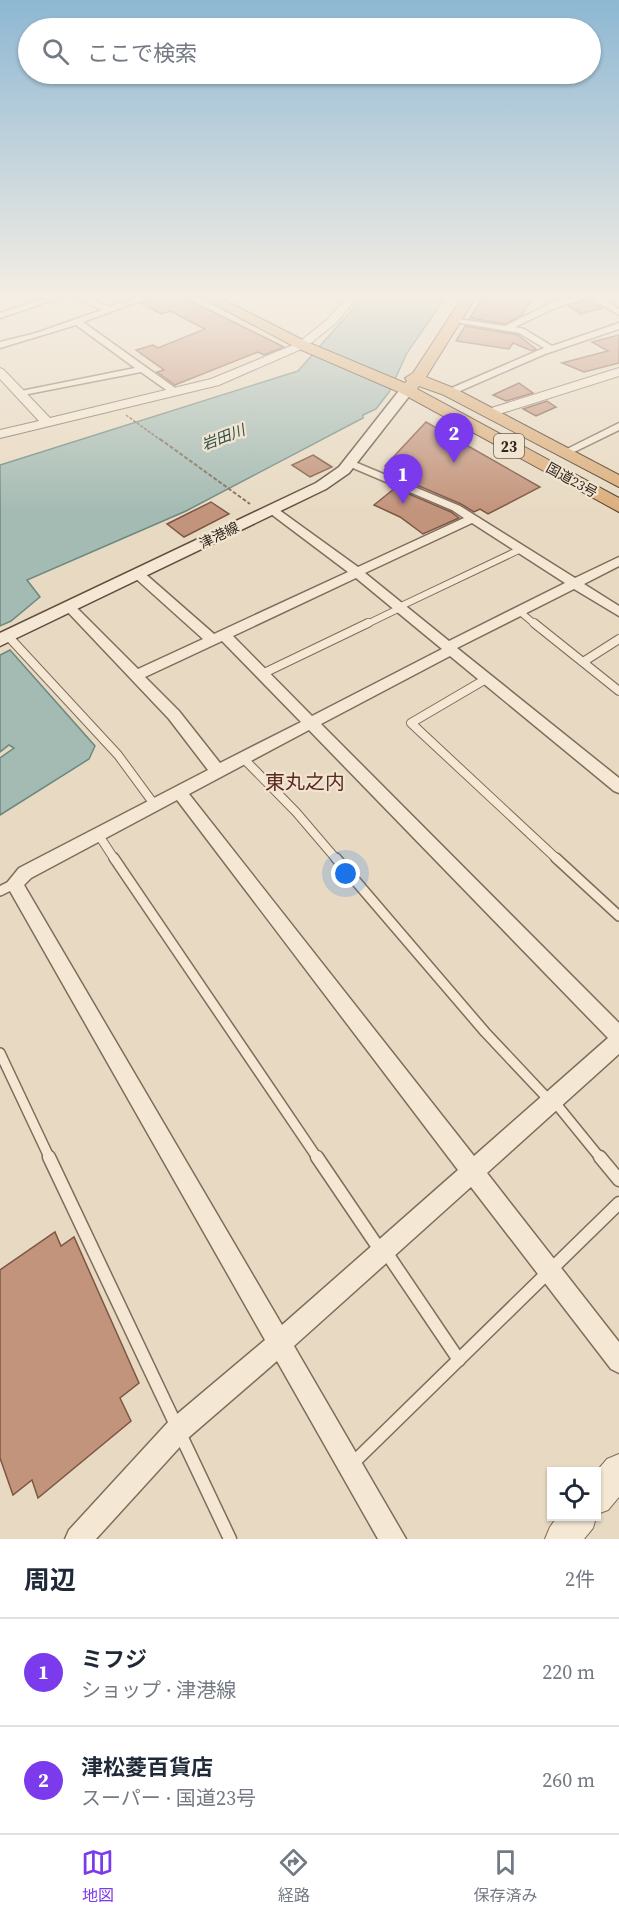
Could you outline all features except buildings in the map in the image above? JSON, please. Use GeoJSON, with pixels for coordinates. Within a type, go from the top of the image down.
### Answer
{"type":"FeatureCollection","features":[{"type":"Feature","properties":{"kind":"highway","name":"国道23号"},"geometry":{"type":"LineString","coordinates":[[369,367],[408,383],[619,506]]}},
{"type":"Feature","properties":{"kind":"highway"},"geometry":{"type":"LineString","coordinates":[[408,383],[420,367]]}},
{"type":"Feature","properties":{"kind":"highway","name":"国道23号"},"geometry":{"type":"LineString","coordinates":[[408,383],[450,392],[619,482]]}},
{"type":"Feature","properties":{"kind":"main road","name":"津港線"},"geometry":{"type":"LineString","coordinates":[[4,638],[321,486],[350,463],[408,383]]}},
{"type":"Feature","properties":{"kind":"street"},"geometry":{"type":"LineString","coordinates":[[139,367],[175,392]]}},
{"type":"Feature","properties":{"kind":"street"},"geometry":{"type":"LineString","coordinates":[[0,434],[215,382],[253,367]]}},
{"type":"Feature","properties":{"kind":"street"},"geometry":{"type":"LineString","coordinates":[[450,392],[507,367]]}},
{"type":"Feature","properties":{"kind":"street"},"geometry":{"type":"LineString","coordinates":[[21,394],[142,369]]}},
{"type":"Feature","properties":{"kind":"street"},"geometry":{"type":"LineString","coordinates":[[0,372],[47,422]]}},
{"type":"Feature","properties":{"kind":"street"},"geometry":{"type":"LineString","coordinates":[[489,413],[619,372]]}},
{"type":"Feature","properties":{"kind":"street"},"geometry":{"type":"LineString","coordinates":[[564,453],[619,426]]}},
{"type":"Feature","properties":{"kind":"street"},"geometry":{"type":"LineString","coordinates":[[350,463],[443,501],[619,612]]}},
{"type":"Feature","properties":{"kind":"street"},"geometry":{"type":"LineString","coordinates":[[267,511],[356,572],[619,787]]}},
{"type":"Feature","properties":{"kind":"street"},"geometry":{"type":"LineString","coordinates":[[136,676],[473,519]]}},
{"type":"Feature","properties":{"kind":"street"},"geometry":{"type":"LineString","coordinates":[[393,1539],[281,1342],[7,888],[25,873],[154,804],[519,611],[619,561]]}},
{"type":"Feature","properties":{"kind":"street"},"geometry":{"type":"LineString","coordinates":[[138,574],[262,674],[619,1036]]}},
{"type":"Feature","properties":{"kind":"street"},"geometry":{"type":"LineString","coordinates":[[69,607],[174,716],[218,771]]}},
{"type":"Feature","properties":{"kind":"street"},"geometry":{"type":"LineString","coordinates":[[179,792],[619,1361]]}},
{"type":"Feature","properties":{"kind":"street"},"geometry":{"type":"LineString","coordinates":[[78,1539],[179,1429],[281,1342],[619,1041]]}},
{"type":"Feature","properties":{"kind":"street"},"geometry":{"type":"LineString","coordinates":[[601,1493],[619,1471]]}},
{"type":"Feature","properties":{"kind":"street"},"geometry":{"type":"LineString","coordinates":[[562,1539],[577,1521]]}},
{"type":"Feature","properties":{"kind":"lane"},"geometry":{"type":"LineString","coordinates":[[262,674],[521,549]]}},
{"type":"Feature","properties":{"kind":"lane"},"geometry":{"type":"LineString","coordinates":[[519,611],[619,691]]}},
{"type":"Feature","properties":{"kind":"lane"},"geometry":{"type":"LineString","coordinates":[[4,638],[118,755],[154,804]]}},
{"type":"Feature","properties":{"kind":"lane"},"geometry":{"type":"LineString","coordinates":[[583,662],[619,639]]}},
{"type":"Feature","properties":{"kind":"lane"},"geometry":{"type":"LineString","coordinates":[[486,679],[411,723],[619,916]]}},
{"type":"Feature","properties":{"kind":"lane"},"geometry":{"type":"LineString","coordinates":[[243,758],[296,812],[485,1032],[551,1100],[619,1180]]}},
{"type":"Feature","properties":{"kind":"lane"},"geometry":{"type":"LineString","coordinates":[[98,834],[459,1360]]}},
{"type":"Feature","properties":{"kind":"lane"},"geometry":{"type":"LineString","coordinates":[[0,1053],[230,1539]]}},
{"type":"Feature","properties":{"kind":"lane"},"geometry":{"type":"LineString","coordinates":[[351,1465],[619,1203]]}},
{"type":"Feature","properties":{"kind":"path"},"geometry":{"type":"LineString","coordinates":[[130,419],[234,493],[267,511]]}},
{"type":"Feature","properties":{"kind":"water","name":"岩田川"},"geometry":{"type":"Polygon","coordinates":[[[302,367],[401,367],[389,392],[376,409],[363,415],[363,418],[186,511],[27,580],[40,597],[11,621],[0,626],[0,465],[298,371],[302,367]]]}},
{"type":"Feature","properties":{"kind":"water"},"geometry":{"type":"Polygon","coordinates":[[[10,650],[95,746],[89,759],[0,815],[0,758],[14,748],[9,745],[0,752],[0,655],[10,650]]]}},
{"type":"Feature","properties":{"kind":"place","name":"津松菱百貨店"},"geometry":{"type":"Point","coordinates":[454,463]}},
{"type":"Feature","properties":{"kind":"place","name":"ミフジ"},"geometry":{"type":"Point","coordinates":[403,504]}},
{"type":"Feature","properties":{"kind":"district","name":"東丸之内"},"geometry":{"type":"Point","coordinates":[305,782]}}]}
